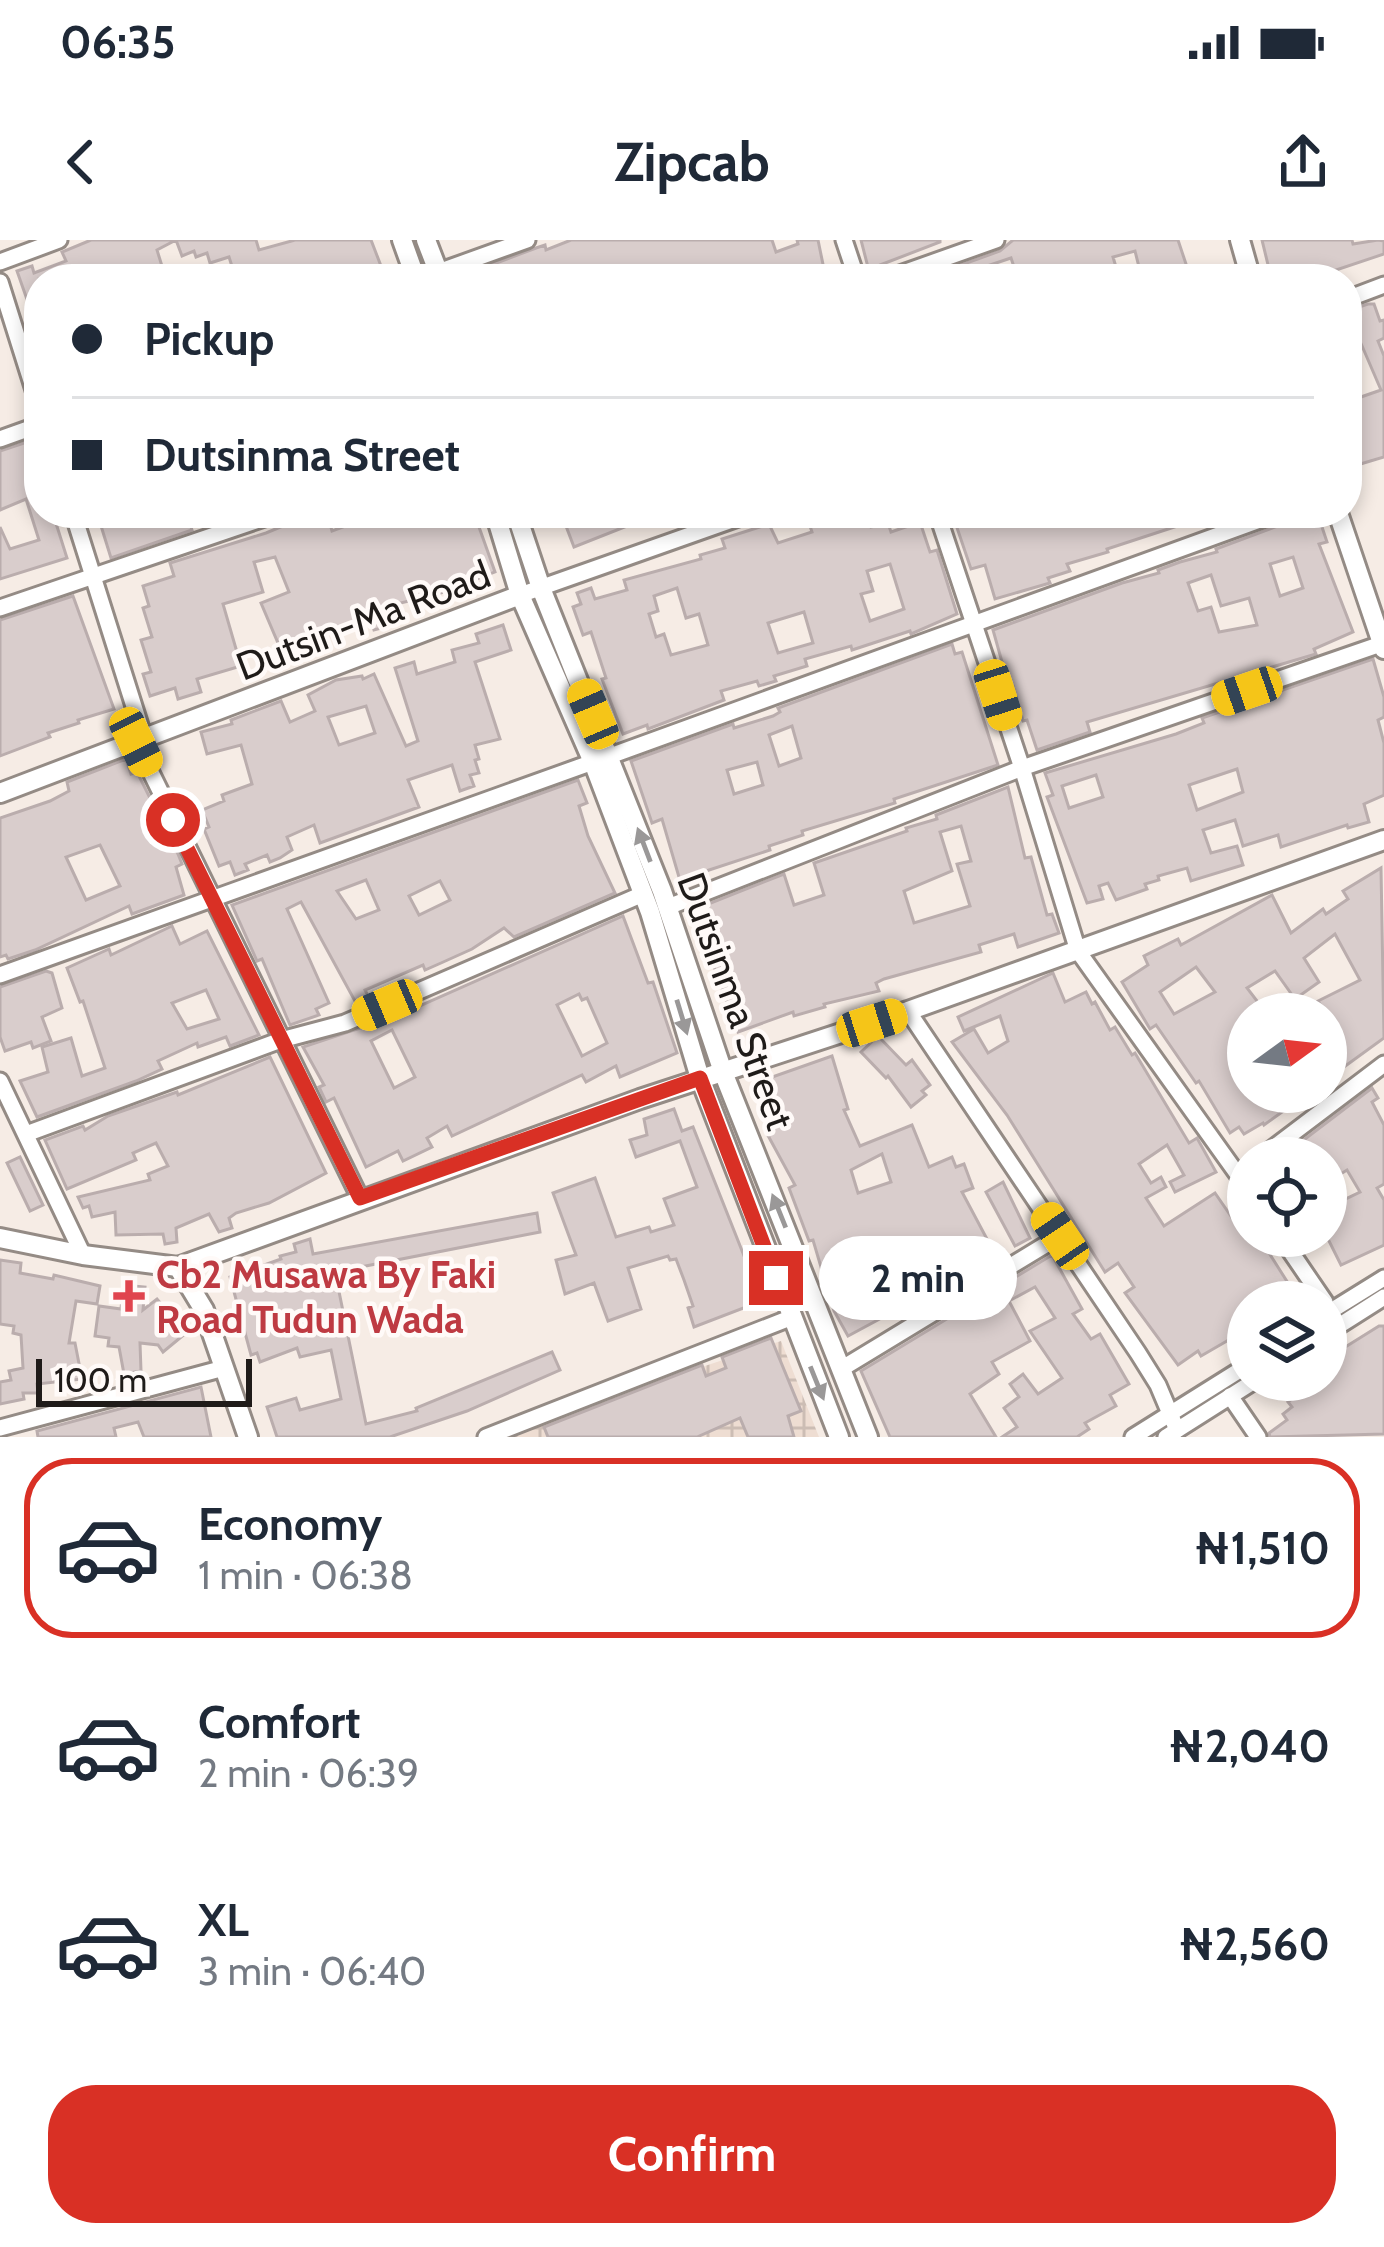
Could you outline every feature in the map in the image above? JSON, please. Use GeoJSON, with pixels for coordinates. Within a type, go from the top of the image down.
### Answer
{"type":"FeatureCollection","features":[{"type":"Feature","properties":{"kind":"street"},"geometry":{"type":"LineString","coordinates":[[0,262],[59,240]]}},
{"type":"Feature","properties":{"kind":"street"},"geometry":{"type":"LineString","coordinates":[[467,264],[527,240]]}},
{"type":"Feature","properties":{"kind":"street"},"geometry":{"type":"LineString","coordinates":[[928,264],[995,240]]}},
{"type":"Feature","properties":{"kind":"street"},"geometry":{"type":"LineString","coordinates":[[0,282],[24,358]]}},
{"type":"Feature","properties":{"kind":"street"},"geometry":{"type":"LineString","coordinates":[[78,528],[140,740],[211,900],[360,1198]]}},
{"type":"Feature","properties":{"kind":"street"},"geometry":{"type":"LineString","coordinates":[[0,608],[236,528]]}},
{"type":"Feature","properties":{"kind":"street","name":"Dutsinma Street"},"geometry":{"type":"LineString","coordinates":[[500,528],[520,595],[602,759],[668,907],[723,1072],[868,1437]]}},
{"type":"Feature","properties":{"kind":"street","name":"Dutsinma Street"},"geometry":{"type":"LineString","coordinates":[[521,528],[602,759],[700,1078],[839,1437]]}},
{"type":"Feature","properties":{"kind":"street","name":"Dutsin-Ma Road"},"geometry":{"type":"LineString","coordinates":[[0,793],[520,595],[710,528]]}},
{"type":"Feature","properties":{"kind":"street"},"geometry":{"type":"LineString","coordinates":[[942,528],[1078,951],[1227,1153]]}},
{"type":"Feature","properties":{"kind":"street"},"geometry":{"type":"LineString","coordinates":[[0,975],[1237,528]]}},
{"type":"Feature","properties":{"kind":"street"},"geometry":{"type":"LineString","coordinates":[[668,907],[1022,768],[1383,646],[1343,528]]}},
{"type":"Feature","properties":{"kind":"street"},"geometry":{"type":"LineString","coordinates":[[0,1238],[83,1256],[178,1268],[360,1198],[700,1078],[908,1011],[1384,840]]}},
{"type":"Feature","properties":{"kind":"street"},"geometry":{"type":"LineString","coordinates":[[26,1134],[281,1040],[345,1023],[643,894]]}},
{"type":"Feature","properties":{"kind":"street"},"geometry":{"type":"LineString","coordinates":[[908,1011],[1158,1385],[1172,1434],[1227,1399]]}},
{"type":"Feature","properties":{"kind":"street"},"geometry":{"type":"LineString","coordinates":[[1288,1137],[1384,1064]]}},
{"type":"Feature","properties":{"kind":"street"},"geometry":{"type":"LineString","coordinates":[[0,1081],[83,1256]]}},
{"type":"Feature","properties":{"kind":"street"},"geometry":{"type":"LineString","coordinates":[[841,1370],[1060,1236]]}},
{"type":"Feature","properties":{"kind":"street"},"geometry":{"type":"LineString","coordinates":[[178,1268],[204,1310],[248,1437]]}},
{"type":"Feature","properties":{"kind":"street"},"geometry":{"type":"LineString","coordinates":[[1347,1297],[1384,1278]]}},
{"type":"Feature","properties":{"kind":"street"},"geometry":{"type":"LineString","coordinates":[[1347,1321],[1383,1300]]}},
{"type":"Feature","properties":{"kind":"street"},"geometry":{"type":"LineString","coordinates":[[486,1437],[790,1318]]}},
{"type":"Feature","properties":{"kind":"street"},"geometry":{"type":"LineString","coordinates":[[0,1428],[224,1368]]}},
{"type":"Feature","properties":{"kind":"street"},"geometry":{"type":"LineString","coordinates":[[1133,1437],[1227,1378]]}},
{"type":"Feature","properties":{"kind":"street"},"geometry":{"type":"LineString","coordinates":[[1234,1401],[1258,1437]]}},
{"type":"Feature","properties":{"kind":"shaded area"},"geometry":{"type":"Polygon","coordinates":[[[781,1341],[819,1437],[503,1437],[532,1423],[781,1341]]]}},
{"type":"Feature","properties":{"kind":"building"},"geometry":{"type":"Polygon","coordinates":[[[91,240],[176,240],[157,250],[161,264],[58,264],[66,261],[62,252],[91,240]]]}},
{"type":"Feature","properties":{"kind":"building"},"geometry":{"type":"Polygon","coordinates":[[[176,240],[256,240],[259,250],[295,240],[371,240],[380,264],[231,264],[229,257],[210,263],[207,253],[182,256],[176,240]]]}},
{"type":"Feature","properties":{"kind":"building"},"geometry":{"type":"Polygon","coordinates":[[[571,240],[772,240],[776,252],[798,244],[797,240],[818,240],[823,264],[494,264],[545,245],[546,250],[571,240]]]}},
{"type":"Feature","properties":{"kind":"building"},"geometry":{"type":"Polygon","coordinates":[[[861,240],[940,240],[883,264],[867,264],[861,240]]]}},
{"type":"Feature","properties":{"kind":"building"},"geometry":{"type":"Polygon","coordinates":[[[1013,240],[1178,240],[1186,264],[1138,264],[1135,251],[1113,257],[1115,264],[1013,264],[1011,258],[993,264],[964,264],[1000,251],[1013,240]]]}},
{"type":"Feature","properties":{"kind":"building"},"geometry":{"type":"Polygon","coordinates":[[[1262,240],[1384,241],[1384,254],[1354,264],[1268,264],[1262,240]]]}},
{"type":"Feature","properties":{"kind":"building"},"geometry":{"type":"Polygon","coordinates":[[[1374,304],[1380,321],[1384,320],[1384,338],[1378,341],[1384,356],[1384,457],[1362,464],[1362,397],[1381,390],[1362,346],[1362,306],[1374,304]]]}},
{"type":"Feature","properties":{"kind":"building"},"geometry":{"type":"Polygon","coordinates":[[[24,443],[24,500],[0,510],[0,451],[24,443]]]}},
{"type":"Feature","properties":{"kind":"building"},"geometry":{"type":"Polygon","coordinates":[[[0,527],[10,549],[39,540],[35,528],[57,528],[67,558],[0,579],[0,527]]]}},
{"type":"Feature","properties":{"kind":"building"},"geometry":{"type":"Polygon","coordinates":[[[102,528],[191,528],[192,530],[111,558],[102,528]]]}},
{"type":"Feature","properties":{"kind":"building"},"geometry":{"type":"Polygon","coordinates":[[[278,528],[479,528],[495,572],[392,605],[397,624],[374,630],[370,616],[281,650],[261,603],[289,592],[275,557],[254,562],[263,592],[223,604],[241,666],[197,679],[201,692],[178,699],[175,688],[150,696],[143,674],[151,672],[141,640],[152,637],[143,608],[149,606],[143,586],[174,576],[170,563],[278,528]]]}},
{"type":"Feature","properties":{"kind":"building"},"geometry":{"type":"Polygon","coordinates":[[[567,528],[622,528],[574,547],[567,528]]]}},
{"type":"Feature","properties":{"kind":"building"},"geometry":{"type":"Polygon","coordinates":[[[756,528],[771,528],[778,543],[812,532],[811,528],[890,528],[891,532],[922,528],[930,552],[937,550],[957,614],[911,634],[805,659],[807,666],[774,676],[776,681],[721,691],[724,700],[623,734],[591,632],[583,635],[573,607],[581,604],[577,593],[591,588],[595,599],[627,590],[624,580],[701,559],[700,555],[725,548],[722,539],[756,528]],[[890,564],[867,571],[873,591],[861,594],[870,621],[904,609],[890,564]],[[677,588],[654,596],[658,611],[649,614],[656,637],[664,634],[671,655],[708,645],[699,614],[686,618],[677,588]],[[804,612],[768,623],[778,653],[813,643],[804,612]]]}},
{"type":"Feature","properties":{"kind":"building"},"geometry":{"type":"Polygon","coordinates":[[[957,528],[1171,528],[1067,564],[1070,571],[1048,578],[1050,583],[995,599],[985,565],[971,569],[957,528]]]}},
{"type":"Feature","properties":{"kind":"building"},"geometry":{"type":"Polygon","coordinates":[[[1272,528],[1322,528],[1327,542],[1319,544],[1353,632],[1314,649],[1316,654],[1087,722],[1090,732],[1037,750],[1013,686],[1009,687],[993,630],[1272,528]],[[1293,557],[1270,564],[1280,596],[1303,588],[1293,557]],[[1211,575],[1188,583],[1198,611],[1211,607],[1219,632],[1257,625],[1249,598],[1221,606],[1211,575]]]}},
{"type":"Feature","properties":{"kind":"building"},"geometry":{"type":"Polygon","coordinates":[[[73,596],[114,709],[0,756],[0,620],[73,596]]]}},
{"type":"Feature","properties":{"kind":"building"},"geometry":{"type":"Polygon","coordinates":[[[503,625],[511,650],[475,662],[500,739],[475,745],[479,773],[470,775],[474,786],[460,791],[452,765],[408,780],[419,807],[320,843],[314,825],[287,837],[292,850],[280,858],[270,862],[267,855],[245,864],[248,870],[235,875],[230,862],[219,866],[204,829],[209,827],[202,810],[224,801],[222,795],[252,784],[241,745],[207,754],[201,732],[232,724],[231,720],[281,701],[290,722],[315,711],[308,695],[336,680],[374,674],[406,746],[418,741],[395,668],[414,662],[417,674],[455,662],[452,650],[479,643],[476,634],[503,625]],[[366,706],[328,717],[339,745],[375,733],[366,706]]]}},
{"type":"Feature","properties":{"kind":"building"},"geometry":{"type":"Polygon","coordinates":[[[952,644],[955,654],[962,652],[998,765],[802,831],[803,835],[769,846],[770,850],[681,884],[662,819],[652,823],[631,761],[733,724],[734,728],[773,716],[780,712],[778,708],[952,644]],[[792,726],[769,735],[779,766],[801,758],[792,726]],[[757,762],[727,770],[734,794],[763,785],[757,762]]]}},
{"type":"Feature","properties":{"kind":"building"},"geometry":{"type":"Polygon","coordinates":[[[1373,659],[1384,697],[1384,717],[1378,720],[1384,743],[1384,795],[1364,804],[1369,822],[1281,847],[1278,835],[1243,846],[1235,820],[1203,830],[1211,853],[1237,846],[1243,865],[1191,881],[1187,868],[1158,876],[1159,880],[1145,884],[1147,889],[1116,900],[1108,883],[1099,886],[1103,899],[1087,903],[1047,797],[1053,795],[1045,773],[1176,734],[1204,723],[1202,718],[1373,659]],[[1237,769],[1189,785],[1197,810],[1243,792],[1237,769]],[[1096,775],[1062,786],[1069,808],[1103,797],[1096,775]]]}},
{"type":"Feature","properties":{"kind":"building"},"geometry":{"type":"Polygon","coordinates":[[[126,759],[178,854],[182,864],[176,867],[184,895],[132,914],[129,906],[35,950],[0,957],[0,818],[69,791],[67,782],[126,759]],[[100,845],[66,857],[86,900],[120,886],[100,845]]]}},
{"type":"Feature","properties":{"kind":"building"},"geometry":{"type":"Polygon","coordinates":[[[578,780],[587,803],[579,806],[588,836],[615,893],[514,937],[504,928],[441,963],[425,970],[423,965],[365,990],[368,996],[356,1003],[301,902],[287,909],[329,1003],[316,1009],[319,1015],[290,1025],[232,905],[578,780]],[[366,880],[337,891],[356,919],[379,910],[366,880]],[[440,881],[409,896],[419,915],[450,900],[440,881]]]}},
{"type":"Feature","properties":{"kind":"building"},"geometry":{"type":"Polygon","coordinates":[[[1008,787],[1025,858],[1031,857],[1047,915],[1052,914],[1059,933],[1018,947],[1014,934],[979,945],[981,952],[884,979],[876,983],[879,991],[794,1016],[793,1012],[738,1032],[693,910],[784,874],[794,905],[824,895],[814,863],[907,831],[937,819],[936,815],[1008,787]],[[961,826],[940,832],[952,871],[904,891],[914,923],[970,906],[957,864],[971,861],[961,826]]]}},
{"type":"Feature","properties":{"kind":"building"},"geometry":{"type":"Polygon","coordinates":[[[1381,868],[1384,1038],[1347,1065],[1347,993],[1334,993],[1360,980],[1335,934],[1304,958],[1319,982],[1303,993],[1291,993],[1275,971],[1247,988],[1251,993],[1227,993],[1227,1113],[1281,1113],[1244,1134],[1239,1127],[1230,1133],[1199,1081],[1156,1025],[1150,1029],[1122,982],[1148,965],[1144,956],[1178,939],[1181,945],[1272,895],[1291,933],[1323,909],[1326,914],[1348,899],[1343,891],[1381,868]],[[1196,967],[1160,992],[1174,1014],[1215,992],[1196,967]]]}},
{"type":"Feature","properties":{"kind":"building"},"geometry":{"type":"Polygon","coordinates":[[[623,916],[648,983],[653,982],[677,1053],[620,1077],[616,1066],[586,1082],[582,1075],[452,1136],[447,1126],[427,1138],[432,1147],[403,1161],[398,1151],[366,1167],[334,1098],[326,1102],[319,1087],[324,1085],[303,1047],[399,1015],[623,916]],[[579,994],[557,1005],[582,1056],[607,1043],[587,998],[582,1000],[579,994]],[[392,1030],[371,1041],[394,1088],[415,1077],[392,1030]]]}},
{"type":"Feature","properties":{"kind":"building"},"geometry":{"type":"Polygon","coordinates":[[[172,926],[180,944],[207,931],[259,1035],[230,1046],[226,1037],[198,1047],[197,1043],[158,1061],[162,1069],[37,1117],[20,1081],[48,1072],[42,1047],[71,1038],[82,1076],[105,1068],[67,968],[109,949],[111,955],[172,926]],[[206,990],[172,1003],[187,1029],[219,1019],[206,990]]]}},
{"type":"Feature","properties":{"kind":"building"},"geometry":{"type":"Polygon","coordinates":[[[52,973],[62,1008],[42,1017],[51,1041],[5,1051],[0,1037],[0,987],[52,973]]]}},
{"type":"Feature","properties":{"kind":"building"},"geometry":{"type":"Polygon","coordinates":[[[1053,973],[1065,1002],[1086,992],[1110,1030],[1115,1027],[1135,1053],[1189,1143],[1197,1138],[1216,1172],[1175,1192],[1170,1182],[1184,1175],[1167,1145],[1139,1164],[1151,1183],[1161,1177],[1166,1187],[1146,1198],[1164,1226],[1215,1193],[1227,1210],[1227,1257],[1272,1257],[1287,1281],[1227,1281],[1227,1341],[1201,1356],[1198,1351],[1178,1365],[1125,1293],[1134,1287],[1118,1263],[1105,1272],[1007,1115],[952,1042],[974,1029],[988,1053],[1008,1041],[1000,1016],[964,1031],[958,1017],[1053,973]]]}},
{"type":"Feature","properties":{"kind":"building"},"geometry":{"type":"Polygon","coordinates":[[[878,1036],[906,1065],[912,1060],[930,1085],[911,1107],[888,1076],[861,1052],[878,1036]]]}},
{"type":"Feature","properties":{"kind":"building"},"geometry":{"type":"Polygon","coordinates":[[[832,1056],[848,1109],[844,1110],[860,1146],[912,1125],[929,1167],[952,1157],[956,1167],[964,1164],[973,1188],[962,1192],[996,1256],[967,1275],[940,1286],[939,1282],[848,1336],[834,1311],[813,1240],[809,1241],[789,1188],[795,1185],[765,1130],[761,1081],[832,1056]],[[882,1154],[851,1170],[858,1193],[891,1182],[882,1154]]]}},
{"type":"Feature","properties":{"kind":"building"},"geometry":{"type":"Polygon","coordinates":[[[270,1057],[326,1173],[269,1203],[236,1213],[229,1218],[232,1228],[219,1232],[209,1214],[176,1228],[177,1242],[165,1244],[163,1234],[116,1235],[115,1212],[92,1217],[89,1206],[83,1208],[78,1197],[150,1180],[148,1174],[168,1166],[156,1143],[133,1153],[136,1160],[67,1189],[45,1140],[83,1126],[85,1130],[108,1116],[178,1095],[270,1057]]]}},
{"type":"Feature","properties":{"kind":"building"},"geometry":{"type":"Polygon","coordinates":[[[1372,1088],[1378,1098],[1372,1102],[1384,1125],[1384,1184],[1377,1188],[1384,1200],[1384,1245],[1341,1265],[1337,1257],[1347,1257],[1347,1198],[1360,1192],[1347,1170],[1347,1137],[1308,1137],[1339,1113],[1347,1113],[1347,1107],[1372,1088]]]}},
{"type":"Feature","properties":{"kind":"building"},"geometry":{"type":"Polygon","coordinates":[[[674,1109],[682,1131],[693,1127],[752,1276],[756,1274],[767,1299],[694,1327],[684,1280],[676,1259],[668,1256],[628,1268],[641,1309],[608,1321],[594,1283],[565,1294],[556,1260],[576,1255],[553,1193],[595,1178],[616,1237],[674,1225],[664,1199],[697,1187],[680,1141],[636,1157],[630,1140],[647,1135],[644,1119],[674,1109]]]}},
{"type":"Feature","properties":{"kind":"building"},"geometry":{"type":"Polygon","coordinates":[[[20,1157],[43,1205],[30,1211],[7,1163],[20,1157]]]}},
{"type":"Feature","properties":{"kind":"building"},"geometry":{"type":"Polygon","coordinates":[[[1003,1182],[1030,1238],[1015,1246],[986,1192],[1003,1182]]]}},
{"type":"Feature","properties":{"kind":"building"},"geometry":{"type":"Polygon","coordinates":[[[537,1213],[540,1232],[335,1272],[366,1424],[417,1411],[552,1352],[560,1370],[467,1411],[390,1437],[277,1437],[267,1407],[296,1398],[300,1410],[341,1399],[331,1350],[300,1357],[297,1348],[260,1362],[257,1353],[251,1355],[230,1277],[296,1252],[294,1244],[310,1239],[313,1254],[537,1213]]]}},
{"type":"Feature","properties":{"kind":"building"},"geometry":{"type":"Polygon","coordinates":[[[1052,1255],[1082,1309],[1073,1314],[1091,1339],[1100,1334],[1129,1384],[1110,1395],[1116,1406],[1085,1423],[1089,1429],[1077,1437],[1002,1437],[1017,1427],[1004,1408],[1019,1397],[1010,1384],[1023,1374],[1038,1394],[1062,1378],[1030,1331],[1055,1318],[1035,1287],[1009,1301],[1030,1341],[992,1362],[999,1374],[970,1394],[996,1437],[890,1437],[861,1371],[1052,1255]]]}},
{"type":"Feature","properties":{"kind":"building"},"geometry":{"type":"Polygon","coordinates":[[[0,1260],[21,1263],[20,1273],[100,1286],[97,1304],[76,1301],[69,1343],[75,1343],[82,1379],[37,1384],[38,1393],[23,1393],[24,1399],[0,1404],[0,1382],[11,1380],[9,1371],[23,1368],[21,1335],[13,1333],[14,1326],[0,1324],[0,1260]]]}},
{"type":"Feature","properties":{"kind":"building"},"geometry":{"type":"Polygon","coordinates":[[[123,1285],[145,1287],[143,1310],[157,1299],[186,1333],[163,1352],[158,1345],[140,1343],[141,1371],[124,1374],[119,1347],[108,1346],[109,1338],[95,1336],[99,1306],[121,1309],[123,1285]]]}},
{"type":"Feature","properties":{"kind":"building"},"geometry":{"type":"Polygon","coordinates":[[[1384,1326],[1384,1434],[1270,1437],[1287,1420],[1283,1414],[1292,1407],[1289,1401],[1347,1401],[1347,1346],[1384,1326]]]}},
{"type":"Feature","properties":{"kind":"building"},"geometry":{"type":"Polygon","coordinates":[[[771,1338],[801,1411],[788,1416],[794,1437],[748,1437],[740,1418],[697,1437],[548,1437],[544,1427],[702,1365],[706,1376],[726,1368],[722,1357],[771,1338]]]}},
{"type":"Feature","properties":{"kind":"building"},"geometry":{"type":"Polygon","coordinates":[[[201,1387],[211,1437],[144,1437],[138,1422],[114,1428],[116,1437],[38,1437],[37,1431],[201,1387]]]}},
{"type":"Feature","properties":{"kind":"place","name":"Cb2 Musawa By Faki Road Tudun Wada"},"geometry":{"type":"Point","coordinates":[129,1296]}},
{"type":"Feature","properties":{"kind":"route"},"geometry":{"type":"LineString","coordinates":[[173,820],[360,1198],[700,1078],[776,1278]]}}]}
